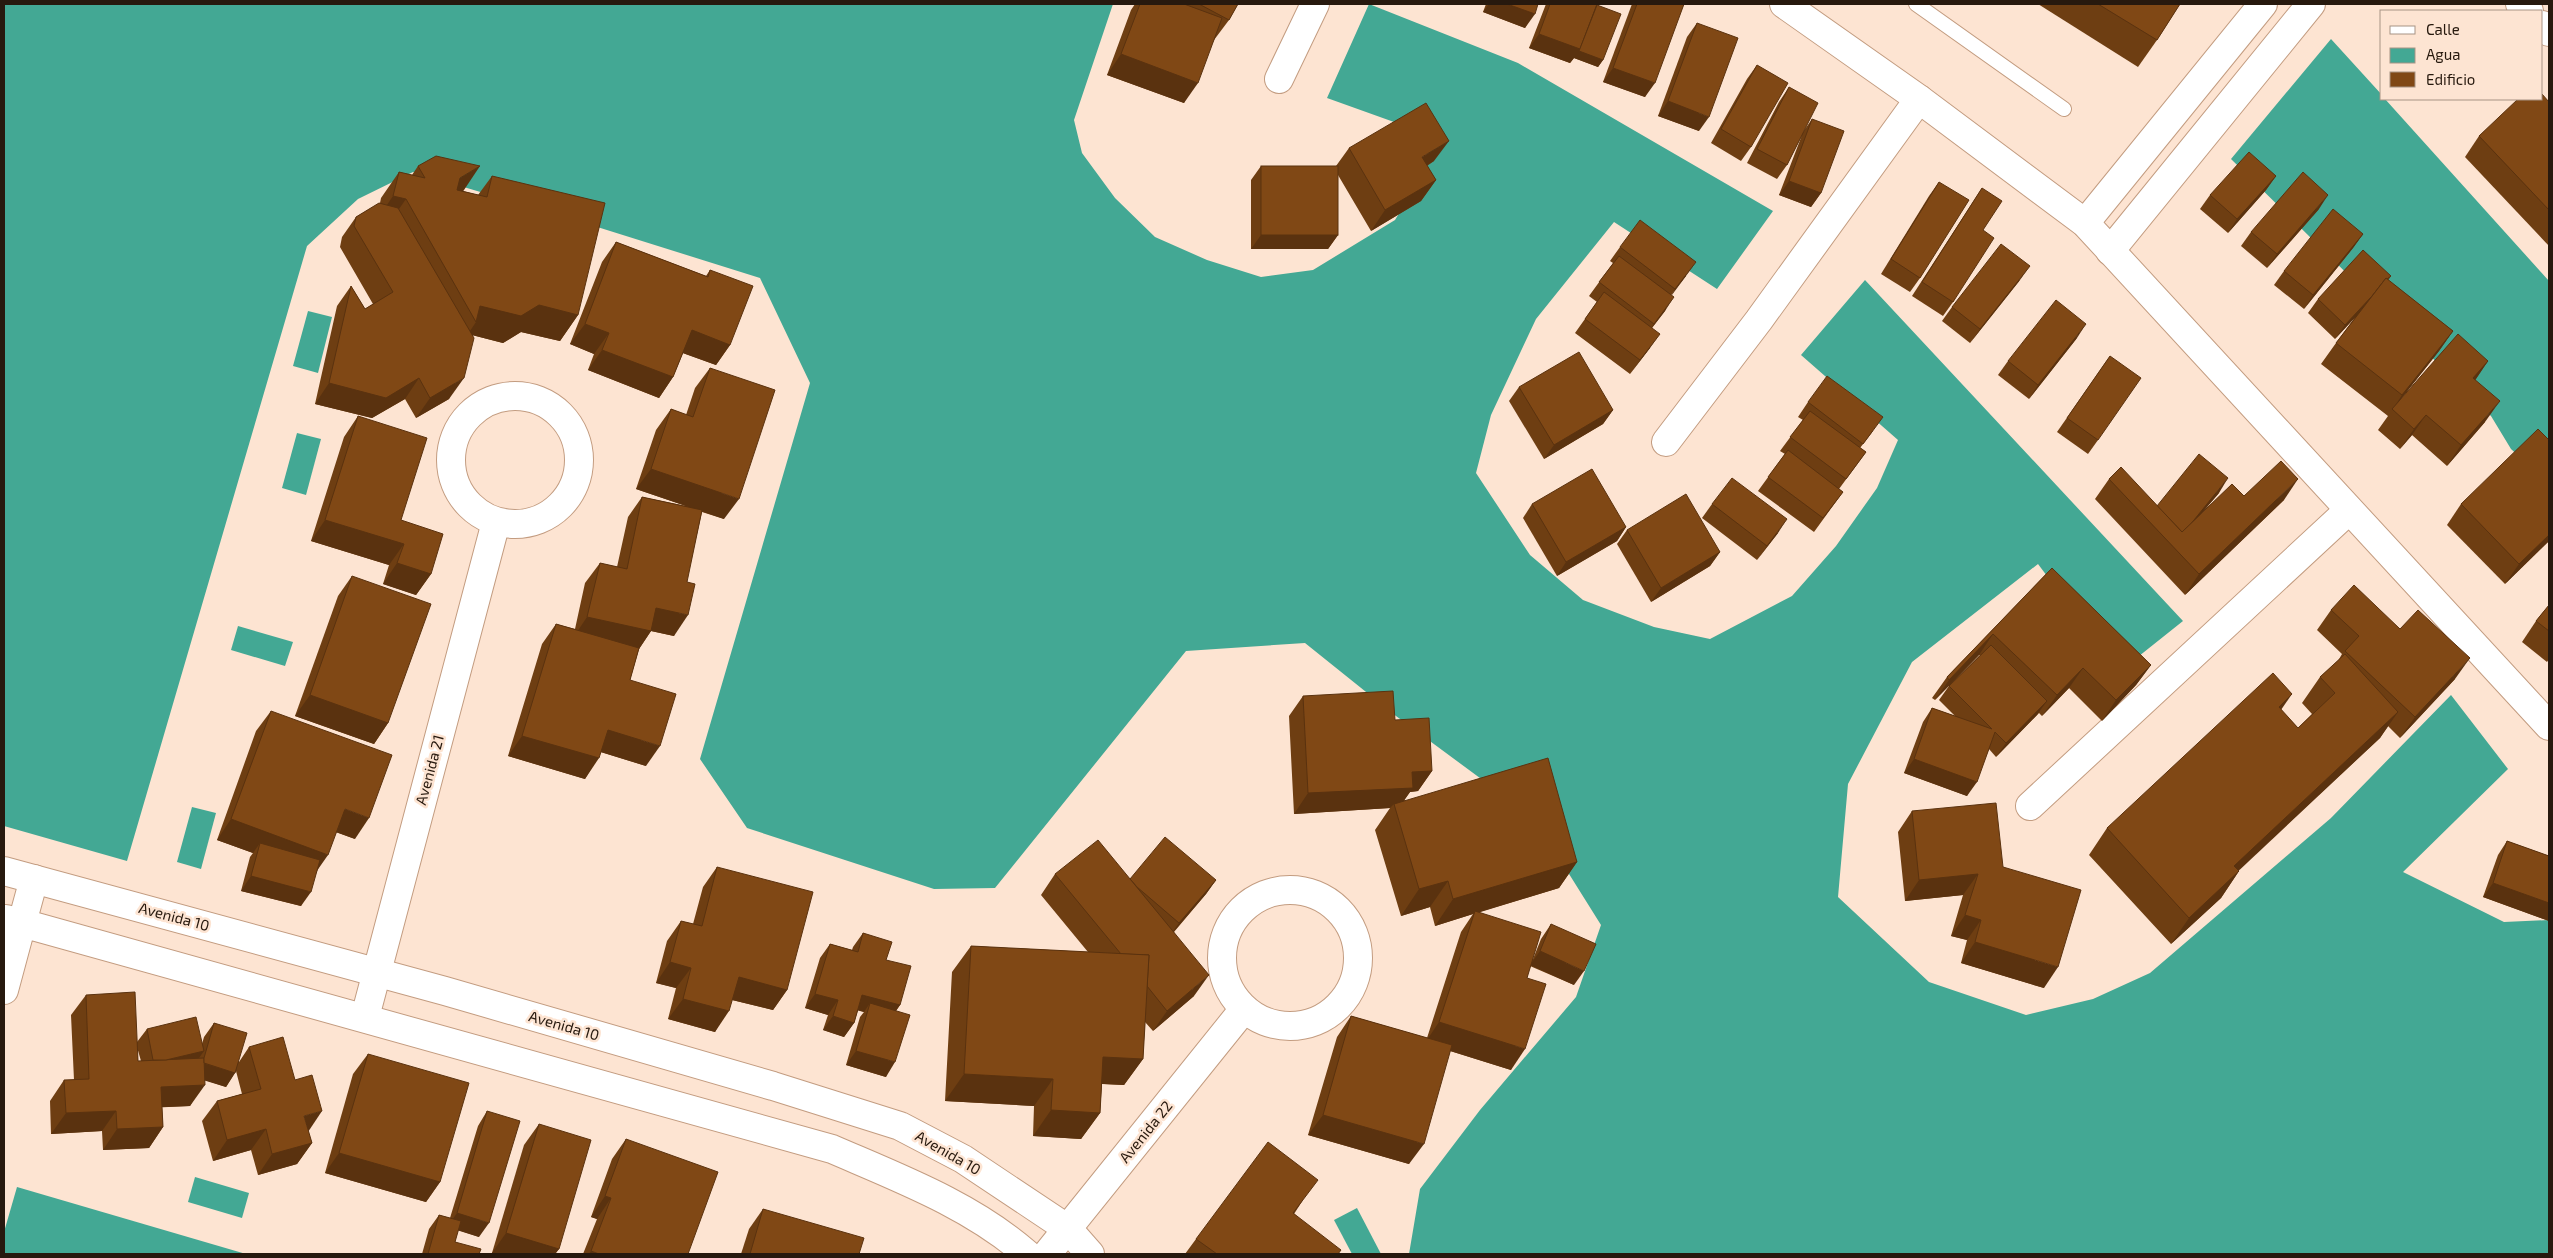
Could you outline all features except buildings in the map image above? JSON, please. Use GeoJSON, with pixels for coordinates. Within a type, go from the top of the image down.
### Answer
{"type":"FeatureCollection","features":[{"type":"Feature","properties":{"kind":"street"},"geometry":{"type":"LineString","coordinates":[[1279,79],[1315,4]]}},
{"type":"Feature","properties":{"kind":"street"},"geometry":{"type":"LineString","coordinates":[[2085,223],[2263,4]]}},
{"type":"Feature","properties":{"kind":"street"},"geometry":{"type":"LineString","coordinates":[[2110,250],[2311,4]]}},
{"type":"Feature","properties":{"kind":"street"},"geometry":{"type":"LineString","coordinates":[[1797,7],[2085,223],[2549,726]]}},
{"type":"Feature","properties":{"kind":"street"},"geometry":{"type":"LineString","coordinates":[[1666,442],[1759,320],[1919,99]]}},
{"type":"Feature","properties":{"kind":"street"},"geometry":{"type":"LineString","coordinates":[[510,395],[534,398],[557,410],[572,430],[580,454],[577,480],[565,502],[545,518],[521,525],[496,522],[474,510],[458,491],[450,466],[453,441],[465,419],[485,402],[510,395]]}},
{"type":"Feature","properties":{"kind":"street"},"geometry":{"type":"LineString","coordinates":[[2030,806],[2350,510]]}},
{"type":"Feature","properties":{"kind":"street","name":"Avenida 21"},"geometry":{"type":"LineString","coordinates":[[365,1018],[496,522]]}},
{"type":"Feature","properties":{"kind":"street","name":"Avenida 10"},"geometry":{"type":"LineString","coordinates":[[4,871],[376,972],[773,1086],[900,1126],[963,1159],[1068,1229],[1090,1254]]}},
{"type":"Feature","properties":{"kind":"street"},"geometry":{"type":"LineString","coordinates":[[4,990],[13,921],[34,879]]}},
{"type":"Feature","properties":{"kind":"street"},"geometry":{"type":"LineString","coordinates":[[1287,890],[1313,893],[1336,907],[1352,929],[1358,955],[1354,981],[1340,1004],[1319,1020],[1293,1026],[1267,1022],[1244,1009],[1228,987],[1222,961],[1226,935],[1239,912],[1261,896],[1287,890]]}},
{"type":"Feature","properties":{"kind":"street"},"geometry":{"type":"LineString","coordinates":[[13,921],[832,1149],[924,1188],[1007,1236],[1027,1254]]}},
{"type":"Feature","properties":{"kind":"street","name":"Avenida 22"},"geometry":{"type":"LineString","coordinates":[[1047,1254],[1244,1009]]}},
{"type":"Feature","properties":{"kind":"lane"},"geometry":{"type":"LineString","coordinates":[[1916,4],[2064,108]]}},
{"type":"Feature","properties":{"kind":"water"},"geometry":{"type":"Polygon","coordinates":[[[4,4],[1113,4],[1074,120],[1082,153],[1115,198],[1155,237],[1207,260],[1261,277],[1313,270],[1395,220],[1420,179],[1433,136],[1327,98],[1369,4],[1518,63],[1773,211],[1717,289],[1614,222],[1536,319],[1491,415],[1476,473],[1530,555],[1583,600],[1654,627],[1710,639],[1792,596],[1836,546],[1877,488],[1898,440],[1801,355],[1865,280],[2183,621],[2119,672],[2038,564],[1912,662],[1848,784],[1838,897],[1929,982],[2026,1015],[2093,999],[2150,973],[2331,818],[2451,695],[2508,769],[2403,872],[2504,922],[2549,920],[2549,1254],[1409,1254],[1420,1189],[1480,1110],[1576,997],[1601,925],[1534,818],[1396,716],[1305,643],[1186,651],[995,888],[934,889],[747,828],[700,759],[810,383],[760,278],[413,172],[358,199],[307,246],[127,861],[4,826],[4,4]]]}},
{"type":"Feature","properties":{"kind":"water"},"geometry":{"type":"Polygon","coordinates":[[[2331,39],[2380,93],[2380,100],[2386,100],[2549,281],[2549,484],[2511,449],[2491,416],[2231,159],[2331,39]]]}},
{"type":"Feature","properties":{"kind":"water"},"geometry":{"type":"Polygon","coordinates":[[[308,311],[332,317],[318,373],[293,366],[308,311]]]}},
{"type":"Feature","properties":{"kind":"water"},"geometry":{"type":"Polygon","coordinates":[[[297,433],[321,439],[306,495],[282,488],[297,433]]]}},
{"type":"Feature","properties":{"kind":"water"},"geometry":{"type":"Polygon","coordinates":[[[238,626],[293,642],[285,666],[231,650],[238,626]]]}},
{"type":"Feature","properties":{"kind":"water"},"geometry":{"type":"Polygon","coordinates":[[[192,807],[216,813],[201,869],[177,862],[192,807]]]}},
{"type":"Feature","properties":{"kind":"water"},"geometry":{"type":"Polygon","coordinates":[[[195,1177],[249,1193],[242,1218],[188,1202],[195,1177]]]}},
{"type":"Feature","properties":{"kind":"water"},"geometry":{"type":"Polygon","coordinates":[[[17,1187],[246,1254],[4,1254],[4,1232],[17,1187]]]}},
{"type":"Feature","properties":{"kind":"water"},"geometry":{"type":"Polygon","coordinates":[[[1357,1208],[1381,1254],[1352,1254],[1334,1220],[1357,1208]]]}}]}
